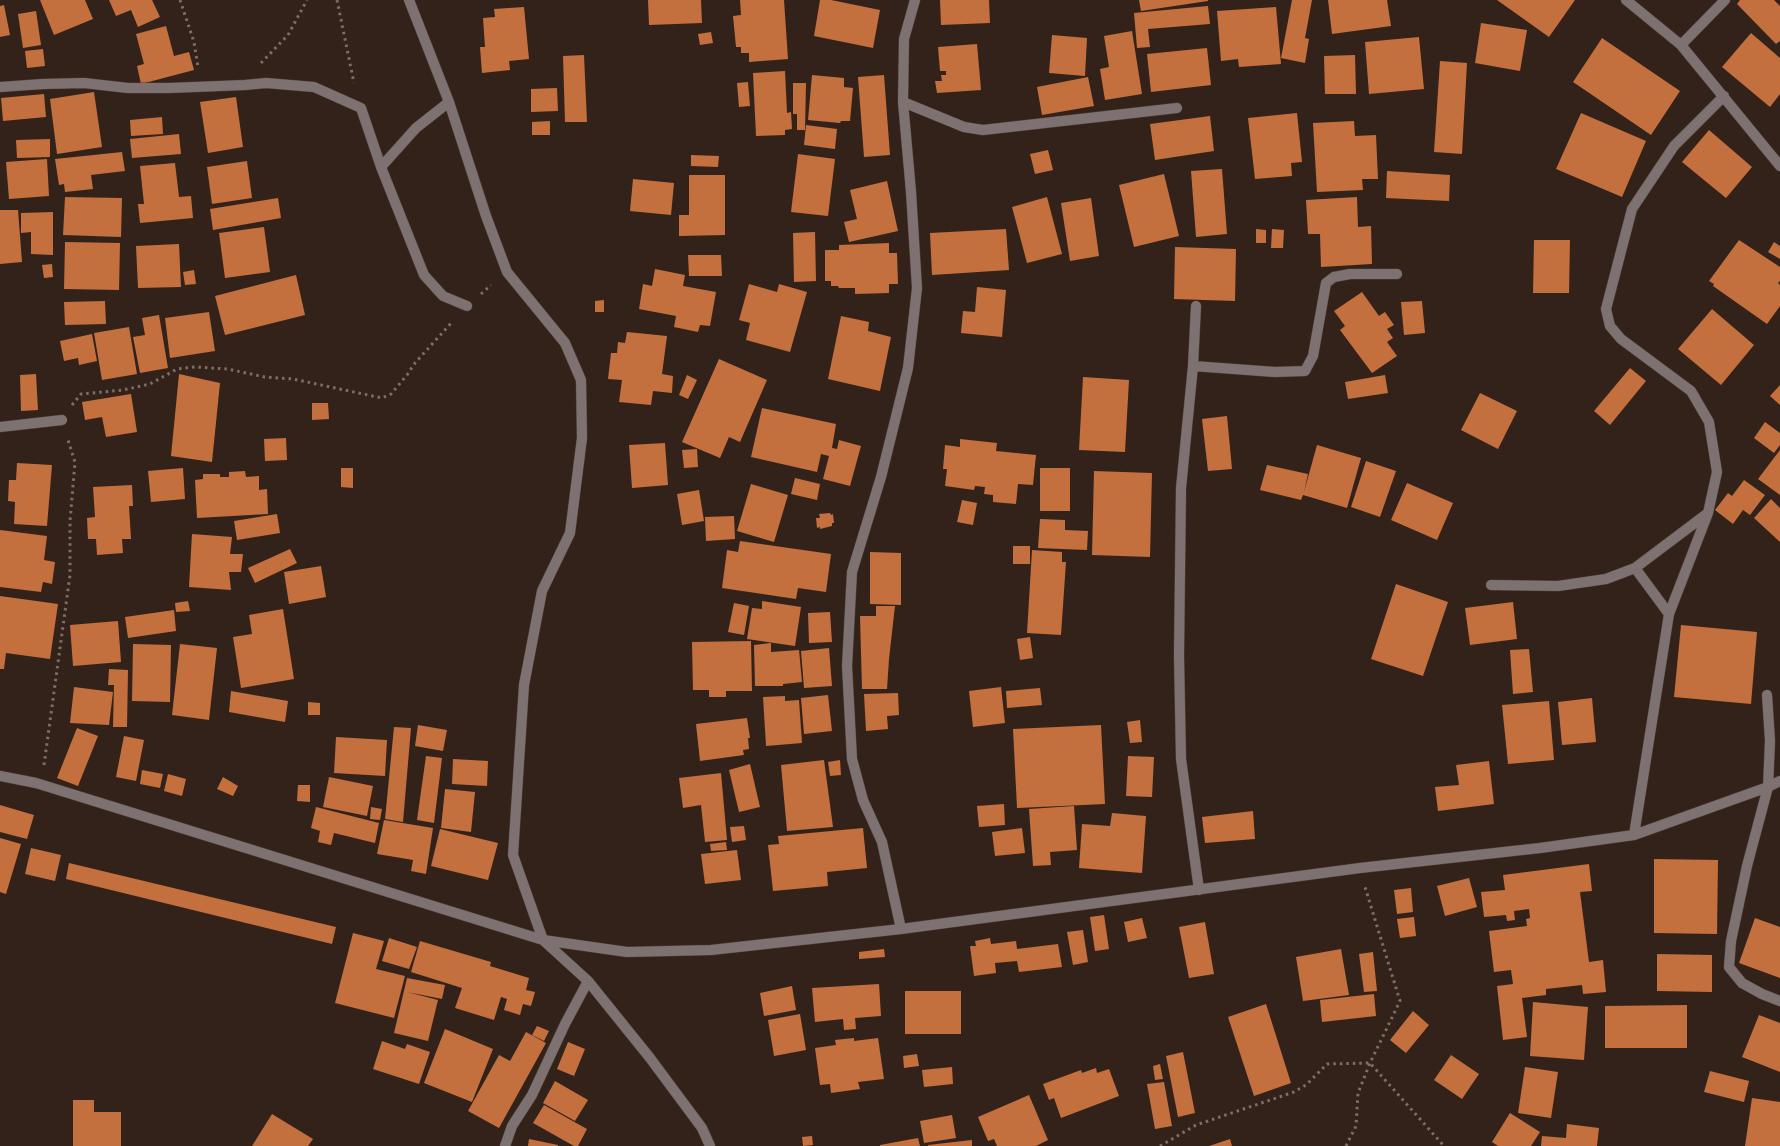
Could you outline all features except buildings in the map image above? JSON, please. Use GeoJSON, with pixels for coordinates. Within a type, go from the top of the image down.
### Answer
{"type":"FeatureCollection","features":[{"type":"Feature","properties":{"kind":"street"},"geometry":{"type":"LineString","coordinates":[[409,0],[449,102],[486,216],[507,272],[565,343],[582,380],[582,438],[570,533],[542,591],[524,685],[513,855],[543,940],[588,981],[685,1105],[702,1128],[710,1146]]}},
{"type":"Feature","properties":{"kind":"street"},"geometry":{"type":"LineString","coordinates":[[901,929],[882,842],[863,800],[852,759],[847,666],[852,572],[881,478],[908,368],[917,288],[912,192],[903,102],[904,39],[915,0]]}},
{"type":"Feature","properties":{"kind":"street"},"geometry":{"type":"LineString","coordinates":[[1626,0],[1682,45],[1780,166]]}},
{"type":"Feature","properties":{"kind":"street"},"geometry":{"type":"LineString","coordinates":[[1682,45],[1725,0]]}},
{"type":"Feature","properties":{"kind":"street"},"geometry":{"type":"LineString","coordinates":[[0,87],[76,83],[128,88],[201,87],[245,86],[266,83],[314,87],[360,108],[381,167],[424,275],[443,296],[467,306]]}},
{"type":"Feature","properties":{"kind":"street"},"geometry":{"type":"LineString","coordinates":[[1634,835],[1669,614],[1708,512],[1717,472],[1709,422],[1691,391],[1621,339],[1610,326],[1606,309],[1632,209],[1674,146],[1724,96]]}},
{"type":"Feature","properties":{"kind":"street"},"geometry":{"type":"LineString","coordinates":[[381,167],[416,128],[449,102]]}},
{"type":"Feature","properties":{"kind":"street"},"geometry":{"type":"LineString","coordinates":[[903,102],[964,127],[983,130],[1177,108]]}},
{"type":"Feature","properties":{"kind":"street"},"geometry":{"type":"LineString","coordinates":[[1193,366],[1275,372],[1305,371],[1313,356],[1326,283],[1334,277],[1350,274],[1397,274]]}},
{"type":"Feature","properties":{"kind":"street"},"geometry":{"type":"LineString","coordinates":[[1196,306],[1193,366],[1180,488],[1179,656],[1181,759],[1199,890]]}},
{"type":"Feature","properties":{"kind":"street"},"geometry":{"type":"LineString","coordinates":[[0,427],[62,420]]}},
{"type":"Feature","properties":{"kind":"street"},"geometry":{"type":"LineString","coordinates":[[1491,585],[1558,586],[1606,579],[1635,568],[1708,512]]}},
{"type":"Feature","properties":{"kind":"street"},"geometry":{"type":"LineString","coordinates":[[1635,568],[1669,614]]}},
{"type":"Feature","properties":{"kind":"street"},"geometry":{"type":"LineString","coordinates":[[1767,695],[1770,741],[1768,788],[1747,866],[1731,941],[1729,967],[1742,983],[1780,1001]]}},
{"type":"Feature","properties":{"kind":"street"},"geometry":{"type":"LineString","coordinates":[[0,776],[36,783],[543,940],[627,952],[711,950],[901,929],[1360,868],[1540,848],[1634,835],[1768,788],[1780,781]]}},
{"type":"Feature","properties":{"kind":"street"},"geometry":{"type":"LineString","coordinates":[[505,1146],[512,1126],[532,1094],[588,981]]}},
{"type":"Feature","properties":{"kind":"path"},"geometry":{"type":"LineString","coordinates":[[180,0],[194,42],[201,87]]}},
{"type":"Feature","properties":{"kind":"path"},"geometry":{"type":"LineString","coordinates":[[245,86],[249,76],[288,36],[307,0]]}},
{"type":"Feature","properties":{"kind":"path"},"geometry":{"type":"LineString","coordinates":[[337,0],[360,108]]}},
{"type":"Feature","properties":{"kind":"path"},"geometry":{"type":"LineString","coordinates":[[36,783],[46,761],[70,574],[70,521],[76,462],[62,420],[81,394],[123,390],[150,384],[177,369],[195,368],[227,369],[293,379],[382,398],[391,394],[415,363],[467,306],[507,272]]}},
{"type":"Feature","properties":{"kind":"path"},"geometry":{"type":"LineString","coordinates":[[1346,1146],[1356,1126],[1358,1094],[1400,1001],[1360,868]]}},
{"type":"Feature","properties":{"kind":"path"},"geometry":{"type":"LineString","coordinates":[[1160,1146],[1196,1125],[1294,1092],[1306,1085],[1327,1064],[1370,1064],[1444,1146]]}},
{"type":"Feature","properties":{"kind":"path"},"geometry":{"type":"LineString","coordinates":[[1349,1139],[1350,1146]]}}]}
